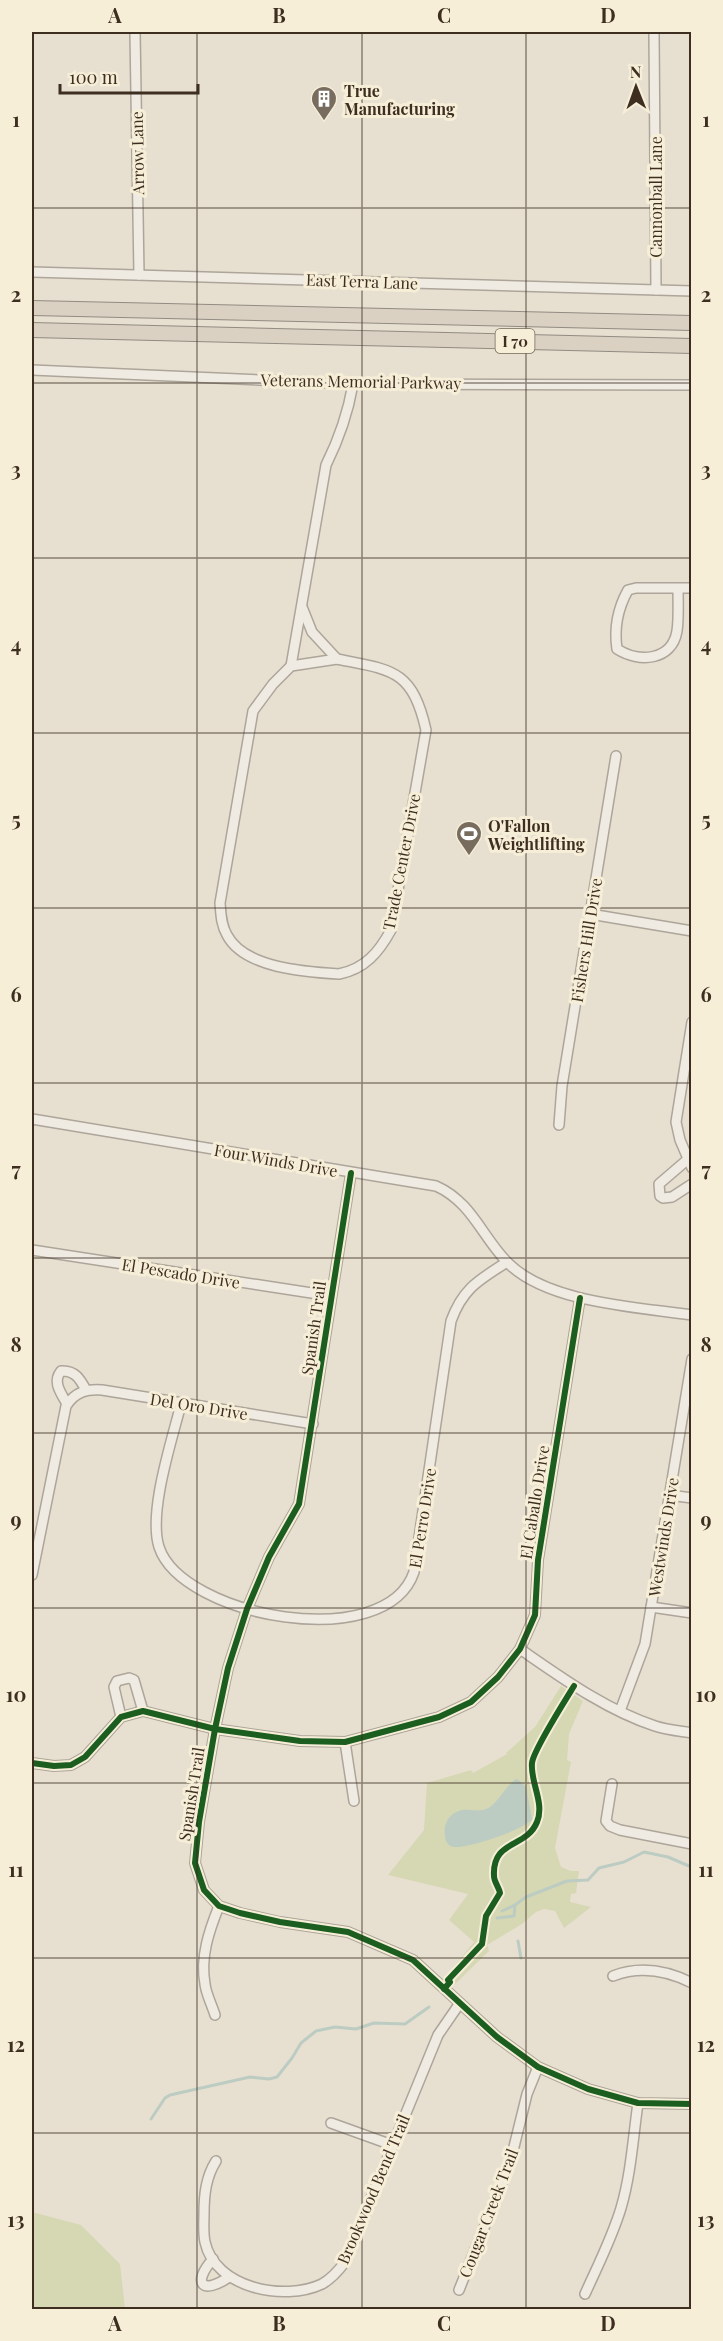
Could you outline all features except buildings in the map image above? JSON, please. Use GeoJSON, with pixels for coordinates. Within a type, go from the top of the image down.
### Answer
{"type":"FeatureCollection","features":[{"type":"Feature","properties":{"kind":"highway","name":"I 70"},"geometry":{"type":"LineString","coordinates":[[32,308],[692,323]]}},
{"type":"Feature","properties":{"kind":"highway","name":"I 70"},"geometry":{"type":"LineString","coordinates":[[32,330],[692,346]]}},
{"type":"Feature","properties":{"kind":"street","name":"Arrow Lane"},"geometry":{"type":"LineString","coordinates":[[135,32],[139,274]]}},
{"type":"Feature","properties":{"kind":"street","name":"Cannonball Lane"},"geometry":{"type":"LineString","coordinates":[[654,32],[656,290]]}},
{"type":"Feature","properties":{"kind":"street","name":"East Terra Lane"},"geometry":{"type":"LineString","coordinates":[[32,272],[692,291]]}},
{"type":"Feature","properties":{"kind":"street","name":"Veterans Memorial Parkway"},"geometry":{"type":"LineString","coordinates":[[32,370],[353,384],[692,385]]}},
{"type":"Feature","properties":{"kind":"street"},"geometry":{"type":"LineString","coordinates":[[291,666],[326,465],[336,445],[348,410],[353,384]]}},
{"type":"Feature","properties":{"kind":"street"},"geometry":{"type":"LineString","coordinates":[[678,588],[677,631],[673,643],[664,653],[651,659],[624,654],[617,649],[615,636],[621,602],[628,590],[678,588],[692,588]]}},
{"type":"Feature","properties":{"kind":"street"},"geometry":{"type":"LineString","coordinates":[[302,607],[312,632],[337,659]]}},
{"type":"Feature","properties":{"kind":"street","name":"Trade Center Drive"},"geometry":{"type":"LineString","coordinates":[[337,659],[390,670],[401,678],[413,691],[420,704],[426,730],[391,930],[373,958],[348,972],[339,974],[275,965],[247,955],[233,943],[222,922],[220,903],[222,877],[239,797],[253,711],[273,684],[291,666],[337,659]]}},
{"type":"Feature","properties":{"kind":"street","name":"Fishers Hill Drive"},"geometry":{"type":"LineString","coordinates":[[559,1125],[562,1086],[616,756]]}},
{"type":"Feature","properties":{"kind":"street"},"geometry":{"type":"LineString","coordinates":[[590,914],[692,931]]}},
{"type":"Feature","properties":{"kind":"street"},"geometry":{"type":"LineString","coordinates":[[692,1022],[676,1122],[689,1164],[659,1184],[660,1196],[672,1197],[692,1184]]}},
{"type":"Feature","properties":{"kind":"street","name":"Four Winds Drive"},"geometry":{"type":"LineString","coordinates":[[32,1119],[436,1186],[447,1191],[468,1208],[507,1262],[544,1287],[580,1298],[692,1315]]}},
{"type":"Feature","properties":{"kind":"street","name":"Spanish Trail"},"geometry":{"type":"LineString","coordinates":[[219,1906],[204,1890],[195,1863],[199,1822],[215,1729],[228,1668],[247,1609],[269,1557],[299,1504],[351,1173]]}},
{"type":"Feature","properties":{"kind":"street","name":"El Pescado Drive"},"geometry":{"type":"LineString","coordinates":[[32,1250],[331,1296]]}},
{"type":"Feature","properties":{"kind":"street","name":"El Perro Drive"},"geometry":{"type":"LineString","coordinates":[[181,1404],[159,1496],[156,1532],[159,1548],[166,1561],[203,1591],[247,1609],[305,1620],[343,1618],[374,1611],[391,1603],[402,1593],[414,1572],[451,1321],[456,1306],[472,1284],[507,1262]]}},
{"type":"Feature","properties":{"kind":"street","name":"El Caballo Drive"},"geometry":{"type":"LineString","coordinates":[[139,1712],[215,1729],[300,1741],[345,1742],[439,1717],[471,1702],[498,1677],[520,1648],[535,1615],[538,1560],[580,1298]]}},
{"type":"Feature","properties":{"kind":"street","name":"Westwinds Drive"},"geometry":{"type":"LineString","coordinates":[[620,1711],[645,1644],[692,1359]]}},
{"type":"Feature","properties":{"kind":"street"},"geometry":{"type":"LineString","coordinates":[[32,1575],[67,1404],[76,1394],[86,1390],[77,1375],[68,1370],[61,1371],[56,1379],[67,1404]]}},
{"type":"Feature","properties":{"kind":"street","name":"Del Oro Drive"},"geometry":{"type":"LineString","coordinates":[[86,1390],[102,1390],[313,1424]]}},
{"type":"Feature","properties":{"kind":"street"},"geometry":{"type":"LineString","coordinates":[[669,1495],[692,1498]]}},
{"type":"Feature","properties":{"kind":"street"},"geometry":{"type":"LineString","coordinates":[[651,1607],[692,1613]]}},
{"type":"Feature","properties":{"kind":"street"},"geometry":{"type":"LineString","coordinates":[[520,1648],[574,1686],[620,1711],[656,1726],[692,1733]]}},
{"type":"Feature","properties":{"kind":"street"},"geometry":{"type":"LineString","coordinates":[[32,1763],[54,1766],[71,1765],[86,1757],[121,1717],[139,1712],[134,1680],[117,1681],[114,1687],[121,1717]]}},
{"type":"Feature","properties":{"kind":"street"},"geometry":{"type":"LineString","coordinates":[[345,1742],[354,1801]]}},
{"type":"Feature","properties":{"kind":"street"},"geometry":{"type":"LineString","coordinates":[[612,1784],[606,1821],[610,1826],[692,1844]]}},
{"type":"Feature","properties":{"kind":"street"},"geometry":{"type":"LineString","coordinates":[[215,2015],[205,1984],[204,1956],[210,1929],[219,1906],[280,1922],[348,1932],[381,1944],[413,1960],[497,2037],[538,2067],[588,2089],[638,2103],[692,2104]]}},
{"type":"Feature","properties":{"kind":"street"},"geometry":{"type":"LineString","coordinates":[[613,1976],[626,1971],[648,1970],[678,1976],[692,1983]]}},
{"type":"Feature","properties":{"kind":"street","name":"Brookwood Bend Trail"},"geometry":{"type":"LineString","coordinates":[[216,2161],[207,2176],[204,2207],[205,2242],[213,2259],[229,2277],[238,2282],[265,2289],[293,2291],[308,2289],[323,2283],[345,2262],[438,2035],[460,2003]]}},
{"type":"Feature","properties":{"kind":"street","name":"Cougar Creek Trail"},"geometry":{"type":"LineString","coordinates":[[459,2290],[510,2163],[527,2094],[538,2067]]}},
{"type":"Feature","properties":{"kind":"street"},"geometry":{"type":"LineString","coordinates":[[585,2294],[611,2237],[621,2207],[627,2183],[638,2103]]}},
{"type":"Feature","properties":{"kind":"street"},"geometry":{"type":"LineString","coordinates":[[331,2122],[392,2145]]}},
{"type":"Feature","properties":{"kind":"street"},"geometry":{"type":"LineString","coordinates":[[213,2259],[203,2270],[201,2282],[206,2286],[215,2287],[229,2277]]}},
{"type":"Feature","properties":{"kind":"green space"},"geometry":{"type":"Polygon","coordinates":[[[561,1686],[583,1701],[569,1734],[567,1760],[571,1762],[555,1848],[561,1867],[579,1871],[576,1893],[571,1894],[570,1902],[591,1907],[564,1928],[555,1911],[544,1909],[536,1912],[522,1924],[487,1945],[489,1951],[451,1988],[443,1980],[474,1942],[449,1920],[468,1894],[388,1875],[424,1830],[427,1783],[471,1770],[473,1773],[507,1754],[535,1727],[561,1686]]]}},
{"type":"Feature","properties":{"kind":"green space"},"geometry":{"type":"Polygon","coordinates":[[[32,2212],[81,2225],[120,2264],[125,2309],[32,2309],[32,2212]]]}},
{"type":"Feature","properties":{"kind":"shaded area"},"geometry":{"type":"Polygon","coordinates":[[[516,1779],[526,1787],[532,1819],[528,1823],[509,1833],[484,1841],[456,1847],[447,1843],[445,1828],[452,1815],[462,1810],[487,1809],[516,1779]]]}},
{"type":"Feature","properties":{"kind":"waterway"},"geometry":{"type":"LineString","coordinates":[[497,1918],[514,1916],[515,1905],[526,1897],[567,1881],[588,1880],[599,1868],[624,1862],[644,1852],[668,1857],[689,1866]]}},
{"type":"Feature","properties":{"kind":"waterway"},"geometry":{"type":"LineString","coordinates":[[502,1911],[515,1905]]}},
{"type":"Feature","properties":{"kind":"waterway"},"geometry":{"type":"LineString","coordinates":[[518,1941],[521,1958]]}},
{"type":"Feature","properties":{"kind":"waterway"},"geometry":{"type":"LineString","coordinates":[[151,2119],[165,2098],[170,2095],[250,2077],[269,2079],[277,2077],[301,2043],[316,2031],[335,2027],[356,2029],[374,2023],[405,2024],[429,2007]]}},
{"type":"Feature","properties":{"kind":"cycle path"},"geometry":{"type":"LineString","coordinates":[[351,1173],[299,1504],[269,1557],[247,1609],[228,1668],[215,1729],[199,1822],[195,1863],[204,1890],[219,1906],[280,1922],[348,1932],[413,1960],[497,2037],[538,2067],[588,2089],[638,2103],[692,2104]]}},
{"type":"Feature","properties":{"kind":"cycle path"},"geometry":{"type":"LineString","coordinates":[[32,1763],[54,1766],[71,1765],[85,1757],[121,1717],[143,1711],[215,1729],[300,1741],[345,1742],[439,1717],[471,1702],[498,1677],[520,1649],[535,1615],[538,1560],[580,1298]]}},
{"type":"Feature","properties":{"kind":"cycle path"},"geometry":{"type":"LineString","coordinates":[[444,1989],[450,1982],[448,1980],[482,1944],[486,1916],[500,1893],[494,1876],[498,1856],[532,1831],[537,1822],[539,1807],[532,1763],[544,1737],[574,1686]]}},
{"type":"Feature","properties":{"kind":"place","name":"True Manufacturing"},"geometry":{"type":"Point","coordinates":[324,122]}},
{"type":"Feature","properties":{"kind":"place","name":"O'Fallon Weightlifting"},"geometry":{"type":"Point","coordinates":[469,857]}}]}
